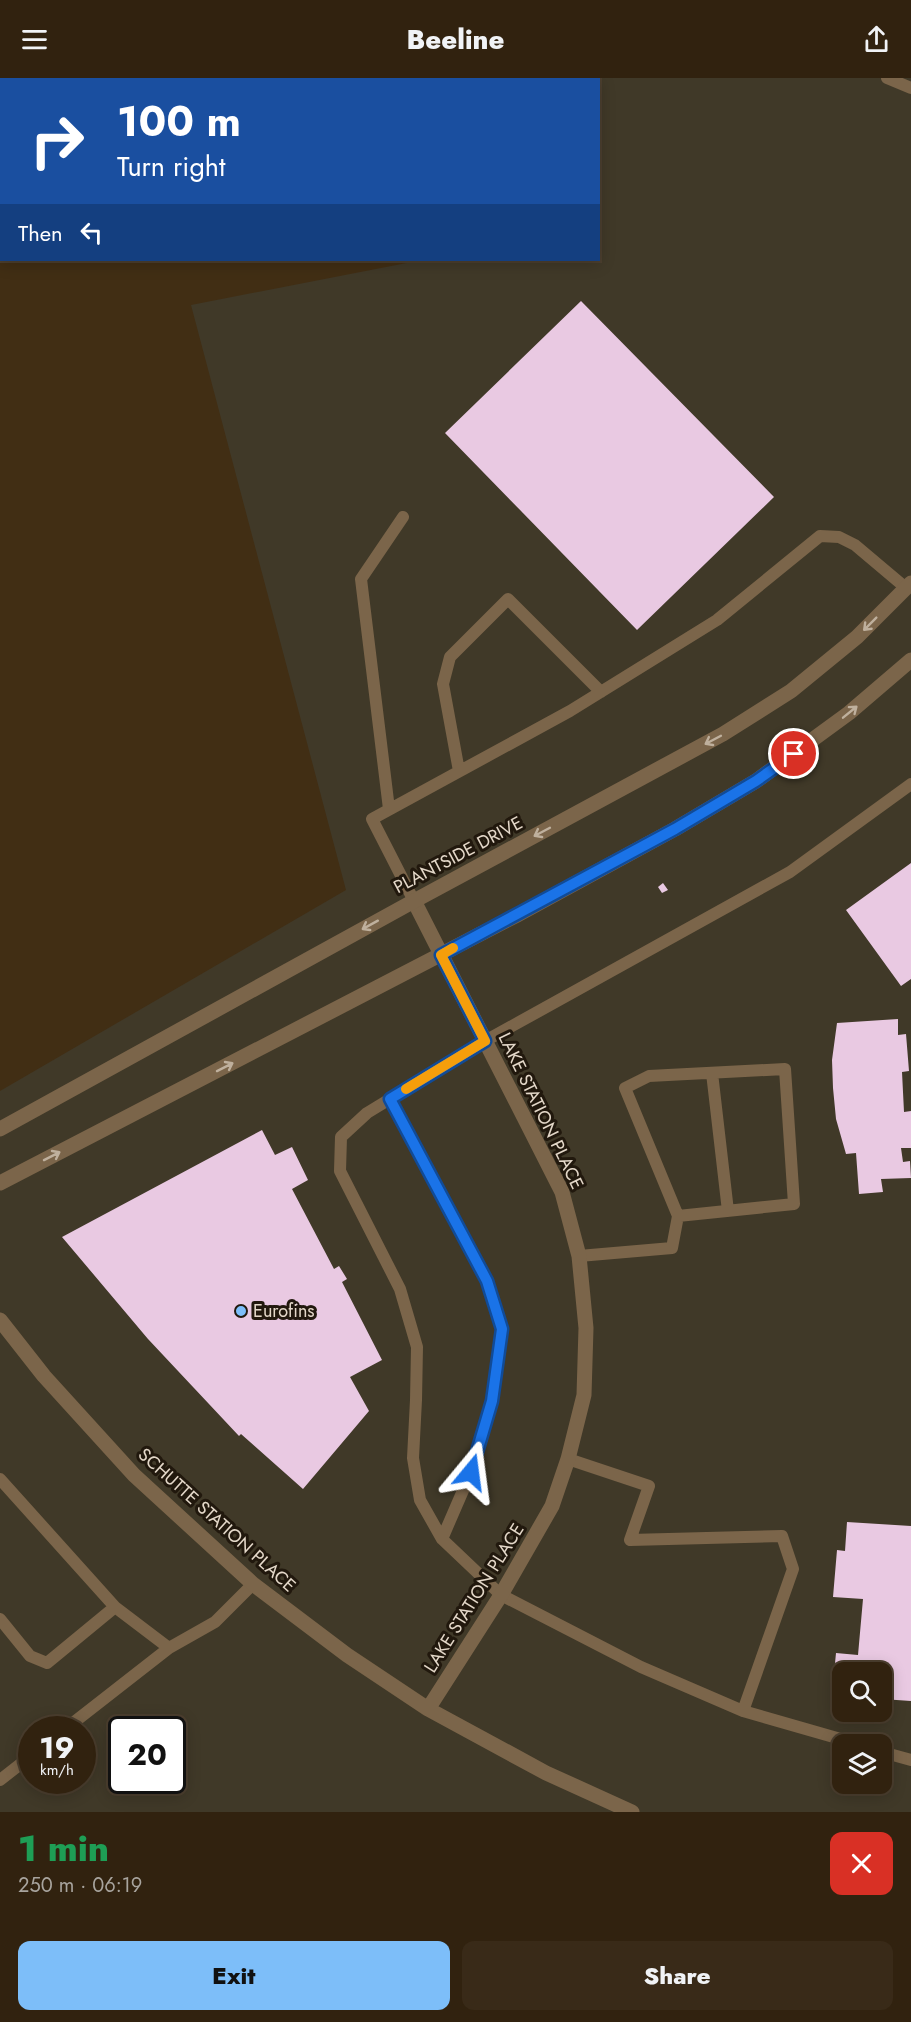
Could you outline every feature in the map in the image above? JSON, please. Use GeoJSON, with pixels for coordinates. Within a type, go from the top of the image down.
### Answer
{"type":"FeatureCollection","features":[{"type":"Feature","properties":{"kind":"street","name":"PLANTSIDE DRIVE"},"geometry":{"type":"LineString","coordinates":[[0,1129],[723,734],[791,691],[857,637],[908,586]]}},
{"type":"Feature","properties":{"kind":"street"},"geometry":{"type":"LineString","coordinates":[[0,1183],[441,955],[675,829],[756,781],[849,713],[911,660]]}},
{"type":"Feature","properties":{"kind":"street","name":"LAKE STATION PLACE"},"geometry":{"type":"LineString","coordinates":[[414,901],[562,1192],[579,1256],[586,1328],[584,1395],[568,1459],[552,1506],[501,1595],[428,1709]]}},
{"type":"Feature","properties":{"kind":"street","name":"SCHUTTE STATION PLACE"},"geometry":{"type":"LineString","coordinates":[[0,1320],[44,1376],[134,1475],[254,1584],[347,1655],[428,1709],[546,1773],[632,1812]]}},
{"type":"Feature","properties":{"kind":"lane"},"geometry":{"type":"LineString","coordinates":[[887,78],[911,88]]}},
{"type":"Feature","properties":{"kind":"lane"},"geometry":{"type":"LineString","coordinates":[[389,810],[361,579],[403,517]]}},
{"type":"Feature","properties":{"kind":"lane"},"geometry":{"type":"LineString","coordinates":[[414,901],[372,819],[570,711],[717,620],[820,536],[840,537],[855,544],[908,586]]}},
{"type":"Feature","properties":{"kind":"lane"},"geometry":{"type":"LineString","coordinates":[[459,771],[443,684],[450,657],[508,599],[601,692]]}},
{"type":"Feature","properties":{"kind":"lane"},"geometry":{"type":"LineString","coordinates":[[832,1737],[743,1711],[641,1667],[501,1595],[442,1539],[420,1500],[412,1458],[417,1347],[400,1289],[340,1171],[341,1137],[367,1113],[485,1041],[790,872],[911,784]]}},
{"type":"Feature","properties":{"kind":"lane"},"geometry":{"type":"LineString","coordinates":[[579,1256],[672,1248],[678,1216],[625,1088],[649,1076],[785,1069],[794,1204],[678,1216]]}},
{"type":"Feature","properties":{"kind":"lane"},"geometry":{"type":"LineString","coordinates":[[712,1073],[728,1210]]}},
{"type":"Feature","properties":{"kind":"lane"},"geometry":{"type":"LineString","coordinates":[[390,1099],[487,1281],[502,1329],[492,1401],[471,1472],[442,1539]]}},
{"type":"Feature","properties":{"kind":"lane"},"geometry":{"type":"LineString","coordinates":[[568,1459],[649,1486],[630,1540],[782,1536],[793,1569],[743,1711]]}},
{"type":"Feature","properties":{"kind":"lane"},"geometry":{"type":"LineString","coordinates":[[0,1479],[115,1607],[169,1647]]}},
{"type":"Feature","properties":{"kind":"lane"},"geometry":{"type":"LineString","coordinates":[[82,1716],[169,1647],[215,1622],[254,1584]]}},
{"type":"Feature","properties":{"kind":"lane"},"geometry":{"type":"LineString","coordinates":[[0,1619],[30,1656],[47,1663],[115,1607]]}},
{"type":"Feature","properties":{"kind":"lane"},"geometry":{"type":"LineString","coordinates":[[892,1755],[911,1760]]}},
{"type":"Feature","properties":{"kind":"lane"},"geometry":{"type":"LineString","coordinates":[[0,1780],[18,1766]]}},
{"type":"Feature","properties":{"kind":"shaded area"},"geometry":{"type":"Polygon","coordinates":[[[600,78],[911,78],[911,1812],[0,1812],[0,1091],[346,890],[191,305],[417,261],[600,261],[600,78]]]}},
{"type":"Feature","properties":{"kind":"building"},"geometry":{"type":"Polygon","coordinates":[[[581,301],[774,497],[637,630],[445,433],[581,301]]]}},
{"type":"Feature","properties":{"kind":"building"},"geometry":{"type":"Polygon","coordinates":[[[911,863],[911,979],[901,986],[846,910],[911,863]]]}},
{"type":"Feature","properties":{"kind":"building"},"geometry":{"type":"Polygon","coordinates":[[[663,883],[668,890],[662,893],[658,887],[663,883]]]}},
{"type":"Feature","properties":{"kind":"building"},"geometry":{"type":"Polygon","coordinates":[[[898,1019],[898,1035],[906,1034],[909,1071],[902,1072],[904,1112],[911,1111],[911,1148],[901,1148],[903,1162],[910,1161],[911,1178],[881,1179],[883,1192],[859,1194],[856,1153],[846,1154],[836,1119],[832,1060],[837,1023],[898,1019]]]}},
{"type":"Feature","properties":{"kind":"building","name":"Eurofins"},"geometry":{"type":"Polygon","coordinates":[[[262,1130],[275,1155],[292,1147],[308,1180],[292,1189],[334,1269],[339,1266],[347,1279],[342,1282],[382,1360],[350,1377],[369,1411],[303,1489],[241,1434],[239,1436],[148,1339],[62,1237],[262,1130]]]}},
{"type":"Feature","properties":{"kind":"building"},"geometry":{"type":"Polygon","coordinates":[[[847,1522],[911,1526],[911,1701],[892,1700],[892,1662],[835,1662],[836,1653],[858,1655],[863,1599],[833,1597],[837,1550],[845,1551],[847,1522]]]}},
{"type":"Feature","properties":{"kind":"slow traffic"},"geometry":{"type":"LineString","coordinates":[[406,1089],[485,1041],[441,955],[453,948]]}},
{"type":"Feature","properties":{"kind":"place","name":"Eurofins"},"geometry":{"type":"Point","coordinates":[241,1311]}},
{"type":"Feature","properties":{"kind":"route"},"geometry":{"type":"LineString","coordinates":[[471,1472],[492,1401],[502,1329],[487,1281],[390,1099],[485,1041],[441,955],[675,829],[756,781],[794,754]]}}]}
